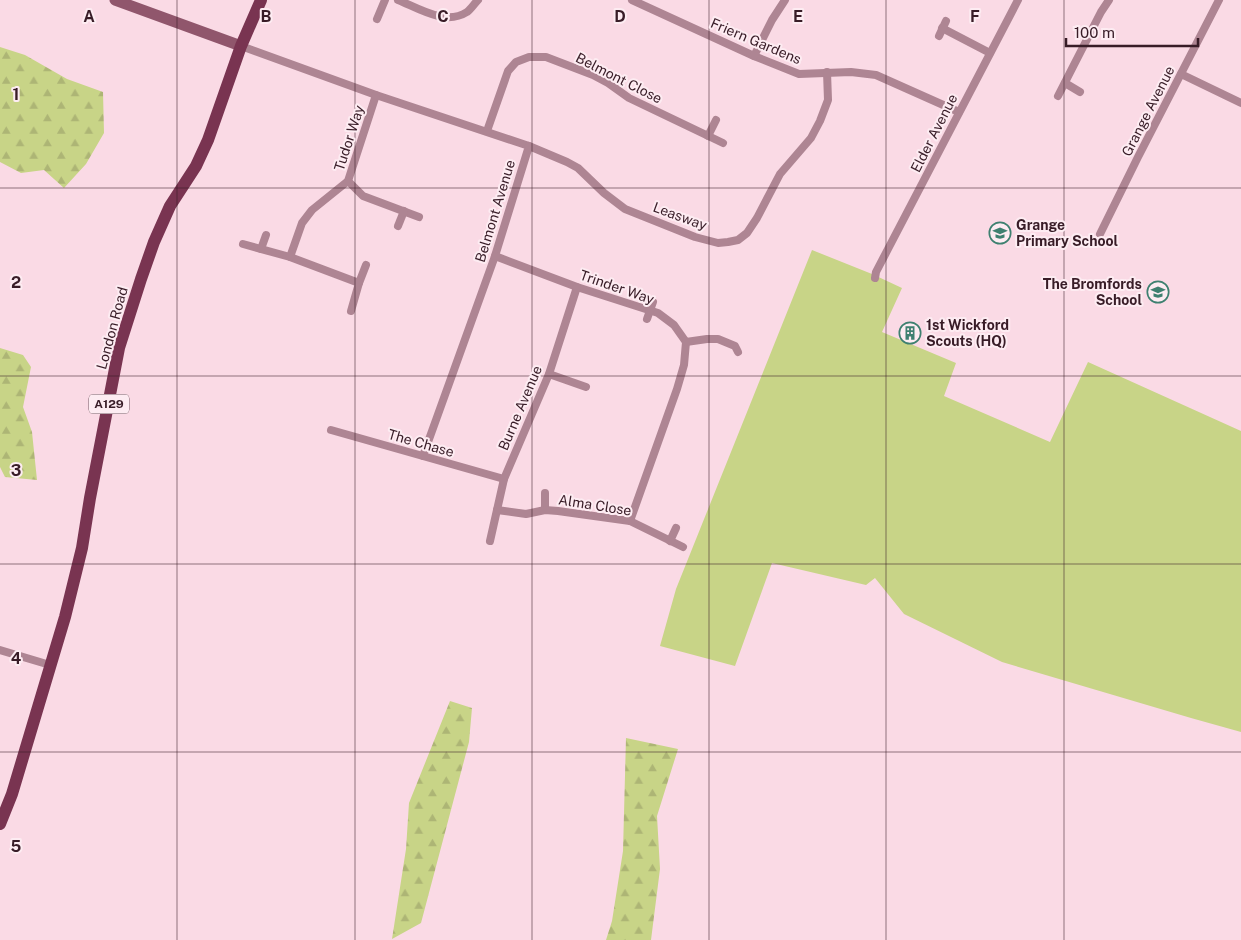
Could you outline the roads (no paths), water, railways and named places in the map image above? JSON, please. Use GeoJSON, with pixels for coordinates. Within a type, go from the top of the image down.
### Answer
{"type":"FeatureCollection","features":[{"type":"Feature","properties":{"kind":"main road","name":"London Road"},"geometry":{"type":"LineString","coordinates":[[0,824],[13,791],[65,617],[82,548],[120,348],[130,314],[154,242],[170,206],[196,166],[208,140],[241,46],[261,0]]}},
{"type":"Feature","properties":{"kind":"street"},"geometry":{"type":"LineString","coordinates":[[115,0],[241,46]]}},
{"type":"Feature","properties":{"kind":"street"},"geometry":{"type":"LineString","coordinates":[[377,19],[386,0]]}},
{"type":"Feature","properties":{"kind":"street"},"geometry":{"type":"LineString","coordinates":[[398,0],[437,16],[451,18],[467,12],[478,0]]}},
{"type":"Feature","properties":{"kind":"street","name":"Friern Gardens"},"geometry":{"type":"LineString","coordinates":[[632,0],[754,56],[799,74],[851,72],[876,76],[959,112]]}},
{"type":"Feature","properties":{"kind":"street"},"geometry":{"type":"LineString","coordinates":[[754,56],[772,20],[785,0]]}},
{"type":"Feature","properties":{"kind":"street","name":"Elder Avenue"},"geometry":{"type":"LineString","coordinates":[[874,278],[1018,0]]}},
{"type":"Feature","properties":{"kind":"street"},"geometry":{"type":"LineString","coordinates":[[1058,96],[1109,0]]}},
{"type":"Feature","properties":{"kind":"street","name":"Grange Avenue"},"geometry":{"type":"LineString","coordinates":[[1100,234],[1219,0]]}},
{"type":"Feature","properties":{"kind":"street"},"geometry":{"type":"LineString","coordinates":[[939,36],[944,24],[990,53]]}},
{"type":"Feature","properties":{"kind":"street","name":"Belmont Avenue"},"geometry":{"type":"LineString","coordinates":[[241,46],[376,95],[529,146],[495,256],[423,456]]}},
{"type":"Feature","properties":{"kind":"street","name":"Belmont Close"},"geometry":{"type":"LineString","coordinates":[[487,131],[508,71],[516,62],[529,57],[546,57],[593,75],[629,98],[723,143]]}},
{"type":"Feature","properties":{"kind":"street","name":"Leasway"},"geometry":{"type":"LineString","coordinates":[[529,146],[578,168],[604,193],[625,209],[695,237],[718,243],[738,240],[747,232],[757,218],[780,174],[811,138],[828,100],[828,72]]}},
{"type":"Feature","properties":{"kind":"street"},"geometry":{"type":"LineString","coordinates":[[1181,74],[1241,103]]}},
{"type":"Feature","properties":{"kind":"street"},"geometry":{"type":"LineString","coordinates":[[1065,83],[1080,92]]}},
{"type":"Feature","properties":{"kind":"street","name":"Tudor Way"},"geometry":{"type":"LineString","coordinates":[[290,257],[302,223],[312,210],[348,181],[376,95]]}},
{"type":"Feature","properties":{"kind":"street"},"geometry":{"type":"LineString","coordinates":[[708,136],[716,120]]}},
{"type":"Feature","properties":{"kind":"street"},"geometry":{"type":"LineString","coordinates":[[348,181],[363,196],[419,217]]}},
{"type":"Feature","properties":{"kind":"street"},"geometry":{"type":"LineString","coordinates":[[398,226],[404,211]]}},
{"type":"Feature","properties":{"kind":"street"},"geometry":{"type":"LineString","coordinates":[[261,249],[266,235]]}},
{"type":"Feature","properties":{"kind":"street"},"geometry":{"type":"LineString","coordinates":[[243,244],[290,257],[359,283]]}},
{"type":"Feature","properties":{"kind":"street","name":"Trinder Way"},"geometry":{"type":"LineString","coordinates":[[495,256],[648,315],[658,313],[674,325],[686,342]]}},
{"type":"Feature","properties":{"kind":"street"},"geometry":{"type":"LineString","coordinates":[[351,311],[366,265]]}},
{"type":"Feature","properties":{"kind":"street","name":"Burne Avenue"},"geometry":{"type":"LineString","coordinates":[[490,541],[504,480],[549,374],[577,287]]}},
{"type":"Feature","properties":{"kind":"street"},"geometry":{"type":"LineString","coordinates":[[648,315],[653,302]]}},
{"type":"Feature","properties":{"kind":"street"},"geometry":{"type":"LineString","coordinates":[[630,521],[677,389],[684,364],[686,342],[707,338],[718,339],[735,346],[738,352]]}},
{"type":"Feature","properties":{"kind":"street"},"geometry":{"type":"LineString","coordinates":[[549,374],[586,387]]}},
{"type":"Feature","properties":{"kind":"street","name":"The Chase"},"geometry":{"type":"LineString","coordinates":[[331,430],[504,480]]}},
{"type":"Feature","properties":{"kind":"street"},"geometry":{"type":"LineString","coordinates":[[545,493],[545,510]]}},
{"type":"Feature","properties":{"kind":"street","name":"Alma Close"},"geometry":{"type":"LineString","coordinates":[[497,510],[526,514],[545,510],[558,511],[630,521],[683,547]]}},
{"type":"Feature","properties":{"kind":"street"},"geometry":{"type":"LineString","coordinates":[[670,541],[676,528]]}},
{"type":"Feature","properties":{"kind":"street"},"geometry":{"type":"LineString","coordinates":[[0,650],[50,666]]}},
{"type":"Feature","properties":{"kind":"place","name":"Grange Primary School"},"geometry":{"type":"Point","coordinates":[1000,233]}},
{"type":"Feature","properties":{"kind":"place","name":"The Bromfords School"},"geometry":{"type":"Point","coordinates":[1158,292]}},
{"type":"Feature","properties":{"kind":"place","name":"1st Wickford Scouts (HQ)"},"geometry":{"type":"Point","coordinates":[910,333]}}]}
